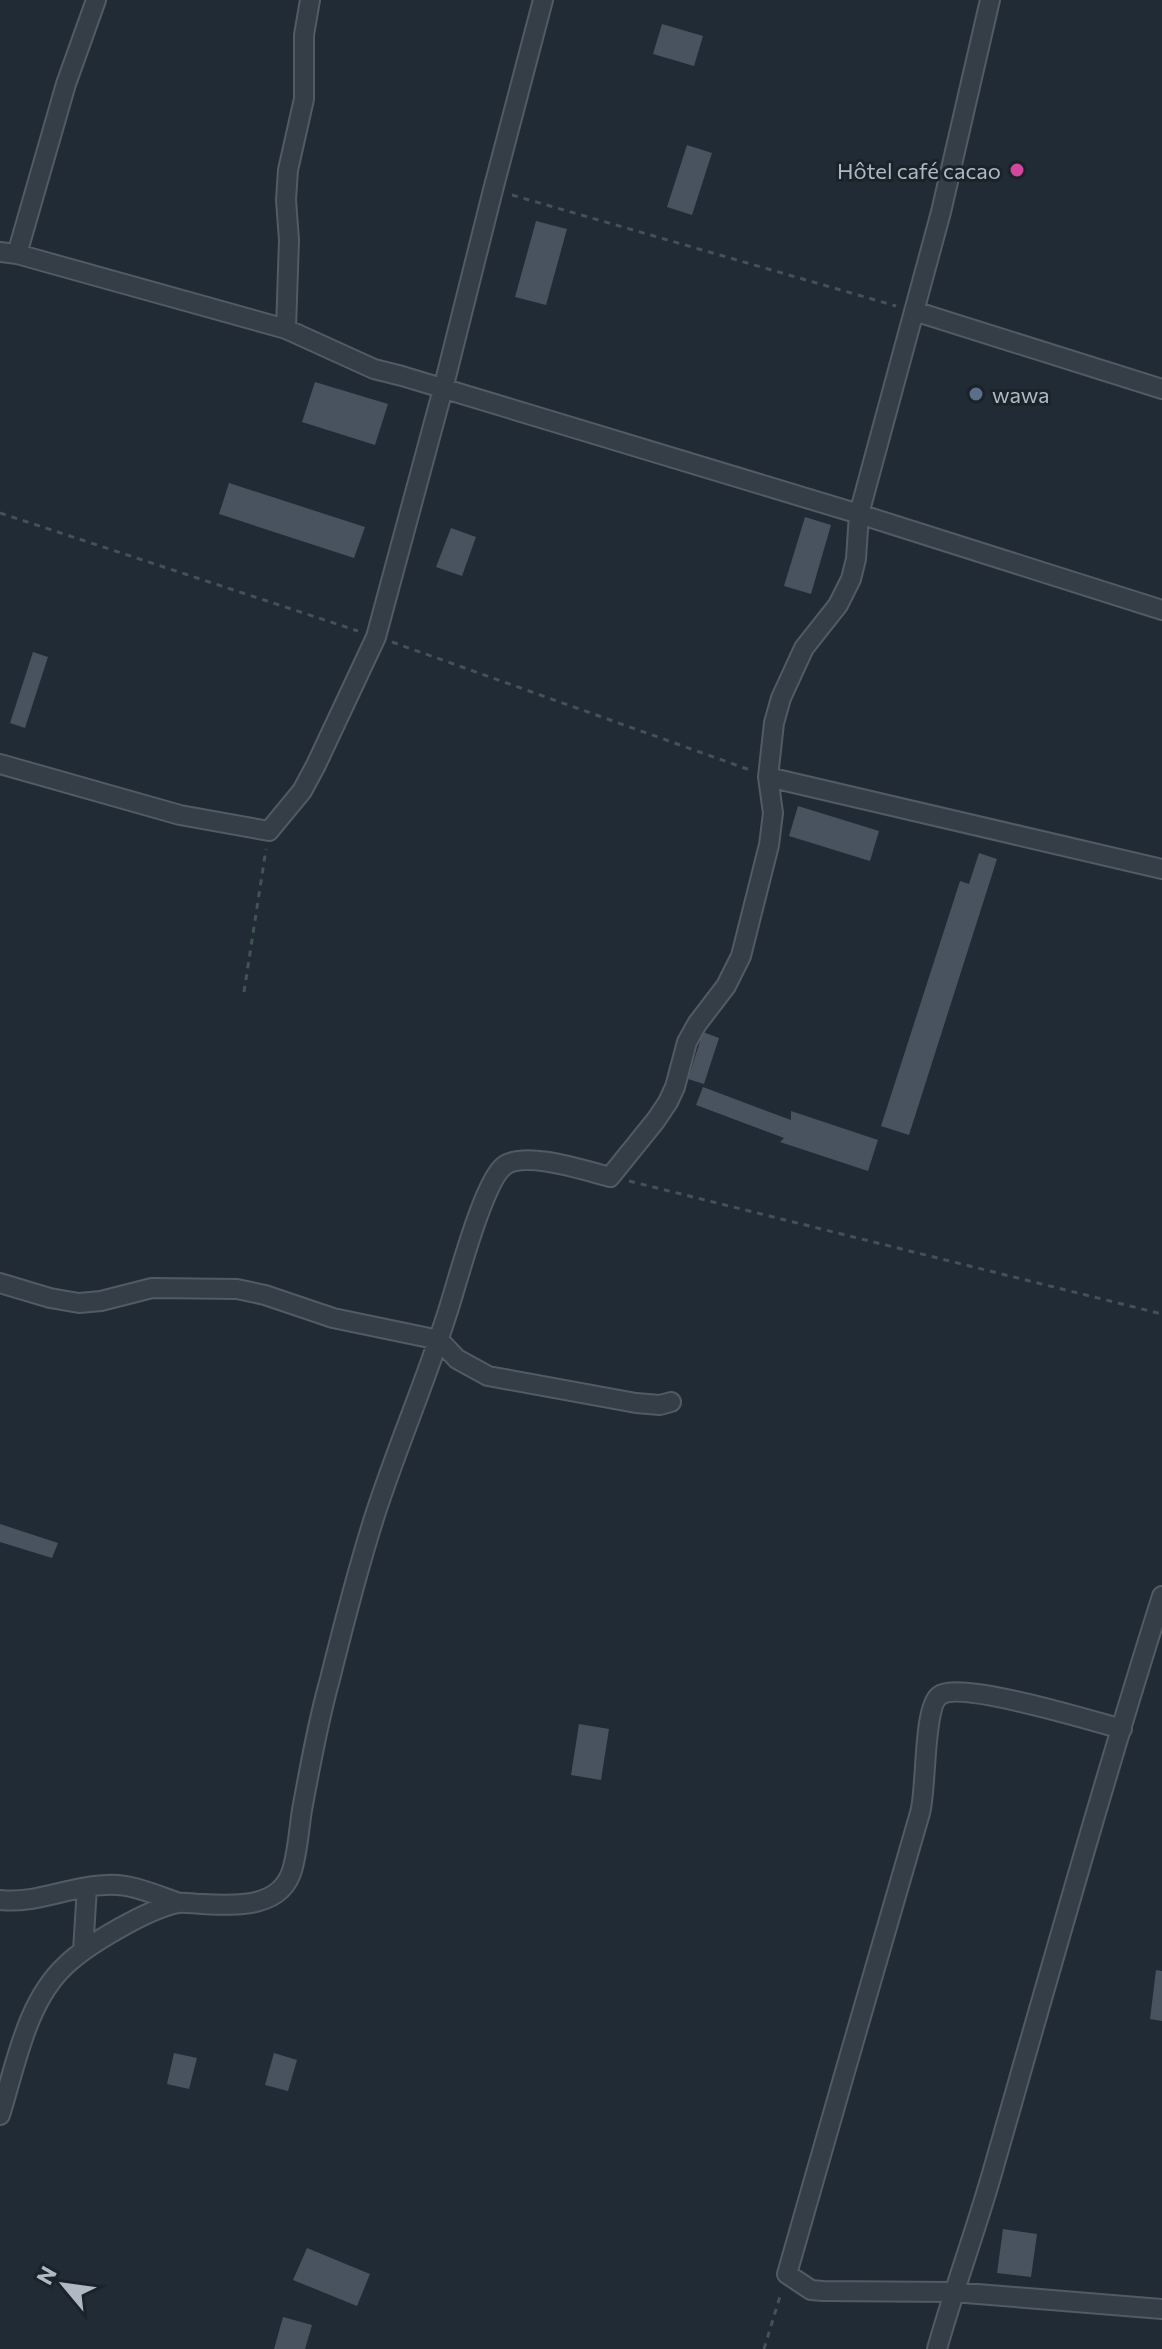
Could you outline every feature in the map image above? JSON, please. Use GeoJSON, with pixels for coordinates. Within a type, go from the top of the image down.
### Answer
{"type":"FeatureCollection","features":[{"type":"Feature","properties":{"kind":"street"},"geometry":{"type":"LineString","coordinates":[[96,0],[8,253],[286,329],[374,369],[859,514],[1162,610]]}},
{"type":"Feature","properties":{"kind":"street"},"geometry":{"type":"LineString","coordinates":[[286,329],[288,170],[304,99],[304,35],[310,0]]}},
{"type":"Feature","properties":{"kind":"street"},"geometry":{"type":"LineString","coordinates":[[0,764],[180,815],[269,831],[302,791],[376,637],[543,0]]}},
{"type":"Feature","properties":{"kind":"street"},"geometry":{"type":"LineString","coordinates":[[0,1900],[29,1901],[109,1884],[133,1887],[179,1903],[247,1904],[269,1899],[282,1891],[287,1882],[293,1868],[315,1737],[371,1530],[439,1340],[487,1191],[504,1166],[523,1160],[541,1161],[610,1177],[668,1102],[687,1042],[726,986],[741,956],[769,845],[773,813],[768,777],[774,723],[781,698],[804,648],[838,605],[851,579],[856,559],[859,514],[941,212],[990,0]]}},
{"type":"Feature","properties":{"kind":"street"},"geometry":{"type":"LineString","coordinates":[[914,311],[1162,389]]}},
{"type":"Feature","properties":{"kind":"street"},"geometry":{"type":"LineString","coordinates":[[768,777],[1162,869]]}},
{"type":"Feature","properties":{"kind":"street"},"geometry":{"type":"LineString","coordinates":[[0,1283],[79,1303],[101,1301],[152,1288],[237,1289],[333,1318],[439,1340],[457,1359],[488,1376],[636,1403],[660,1405],[671,1402]]}},
{"type":"Feature","properties":{"kind":"street"},"geometry":{"type":"LineString","coordinates":[[937,2349],[992,2175],[1054,1954],[1162,1596]]}},
{"type":"Feature","properties":{"kind":"street"},"geometry":{"type":"LineString","coordinates":[[1122,1729],[983,1694],[952,1691],[936,1699],[929,1714],[922,1804],[787,2274],[811,2290],[953,2292],[1162,2309]]}},
{"type":"Feature","properties":{"kind":"street"},"geometry":{"type":"LineString","coordinates":[[83,1951],[87,1887]]}},
{"type":"Feature","properties":{"kind":"street"},"geometry":{"type":"LineString","coordinates":[[0,2115],[37,2004],[64,1966],[123,1927],[179,1903]]}},
{"type":"Feature","properties":{"kind":"path"},"geometry":{"type":"LineString","coordinates":[[493,190],[914,311]]}},
{"type":"Feature","properties":{"kind":"path"},"geometry":{"type":"LineString","coordinates":[[244,992],[269,831]]}},
{"type":"Feature","properties":{"kind":"path"},"geometry":{"type":"LineString","coordinates":[[610,1177],[1162,1314]]}},
{"type":"Feature","properties":{"kind":"path"},"geometry":{"type":"LineString","coordinates":[[764,2349],[787,2274]]}},
{"type":"Feature","properties":{"kind":"building"},"geometry":{"type":"Polygon","coordinates":[[[662,24],[703,36],[694,66],[653,54],[662,24]]]}},
{"type":"Feature","properties":{"kind":"building"},"geometry":{"type":"Polygon","coordinates":[[[687,145],[712,153],[692,215],[667,207],[687,145]]]}},
{"type":"Feature","properties":{"kind":"building"},"geometry":{"type":"Polygon","coordinates":[[[536,221],[567,229],[546,305],[515,297],[536,221]]]}},
{"type":"Feature","properties":{"kind":"building"},"geometry":{"type":"Polygon","coordinates":[[[315,382],[388,404],[375,445],[302,422],[315,382]]]}},
{"type":"Feature","properties":{"kind":"building"},"geometry":{"type":"Polygon","coordinates":[[[229,483],[365,527],[354,558],[219,514],[229,483]]]}},
{"type":"Feature","properties":{"kind":"building"},"geometry":{"type":"Polygon","coordinates":[[[805,517],[831,525],[811,594],[784,586],[805,517]]]}},
{"type":"Feature","properties":{"kind":"building"},"geometry":{"type":"Polygon","coordinates":[[[451,528],[476,537],[462,576],[436,567],[451,528]]]}},
{"type":"Feature","properties":{"kind":"building"},"geometry":{"type":"Polygon","coordinates":[[[33,652],[48,657],[25,728],[10,723],[33,652]]]}},
{"type":"Feature","properties":{"kind":"building"},"geometry":{"type":"Polygon","coordinates":[[[798,806],[879,831],[870,861],[789,836],[798,806]]]}},
{"type":"Feature","properties":{"kind":"building"},"geometry":{"type":"Polygon","coordinates":[[[979,853],[997,859],[909,1135],[881,1126],[960,881],[969,884],[979,853]]]}},
{"type":"Feature","properties":{"kind":"building"},"geometry":{"type":"Polygon","coordinates":[[[703,1032],[719,1038],[704,1084],[688,1079],[703,1032]]]}},
{"type":"Feature","properties":{"kind":"building"},"geometry":{"type":"Polygon","coordinates":[[[703,1087],[791,1120],[791,1111],[878,1140],[868,1171],[780,1142],[784,1138],[696,1105],[703,1087]]]}},
{"type":"Feature","properties":{"kind":"building"},"geometry":{"type":"Polygon","coordinates":[[[0,1524],[58,1543],[52,1558],[0,1542],[0,1524]]]}},
{"type":"Feature","properties":{"kind":"building"},"geometry":{"type":"Polygon","coordinates":[[[579,1724],[609,1729],[601,1780],[571,1775],[579,1724]]]}},
{"type":"Feature","properties":{"kind":"building"},"geometry":{"type":"Polygon","coordinates":[[[1156,1970],[1162,1971],[1162,2021],[1150,2019],[1156,1970]]]}},
{"type":"Feature","properties":{"kind":"building"},"geometry":{"type":"Polygon","coordinates":[[[174,2053],[197,2058],[189,2089],[167,2084],[174,2053]]]}},
{"type":"Feature","properties":{"kind":"building"},"geometry":{"type":"Polygon","coordinates":[[[274,2053],[297,2060],[288,2091],[265,2085],[274,2053]]]}},
{"type":"Feature","properties":{"kind":"building"},"geometry":{"type":"Polygon","coordinates":[[[1003,2229],[1037,2234],[1031,2277],[997,2273],[1003,2229]]]}},
{"type":"Feature","properties":{"kind":"building"},"geometry":{"type":"Polygon","coordinates":[[[307,2248],[370,2274],[357,2306],[293,2280],[307,2248]]]}},
{"type":"Feature","properties":{"kind":"building"},"geometry":{"type":"Polygon","coordinates":[[[283,2317],[312,2325],[305,2349],[274,2349],[283,2317]]]}},
{"type":"Feature","properties":{"kind":"place","name":"Hôtel café cacao"},"geometry":{"type":"Point","coordinates":[1017,170]}},
{"type":"Feature","properties":{"kind":"place","name":"wawa"},"geometry":{"type":"Point","coordinates":[976,394]}}]}
